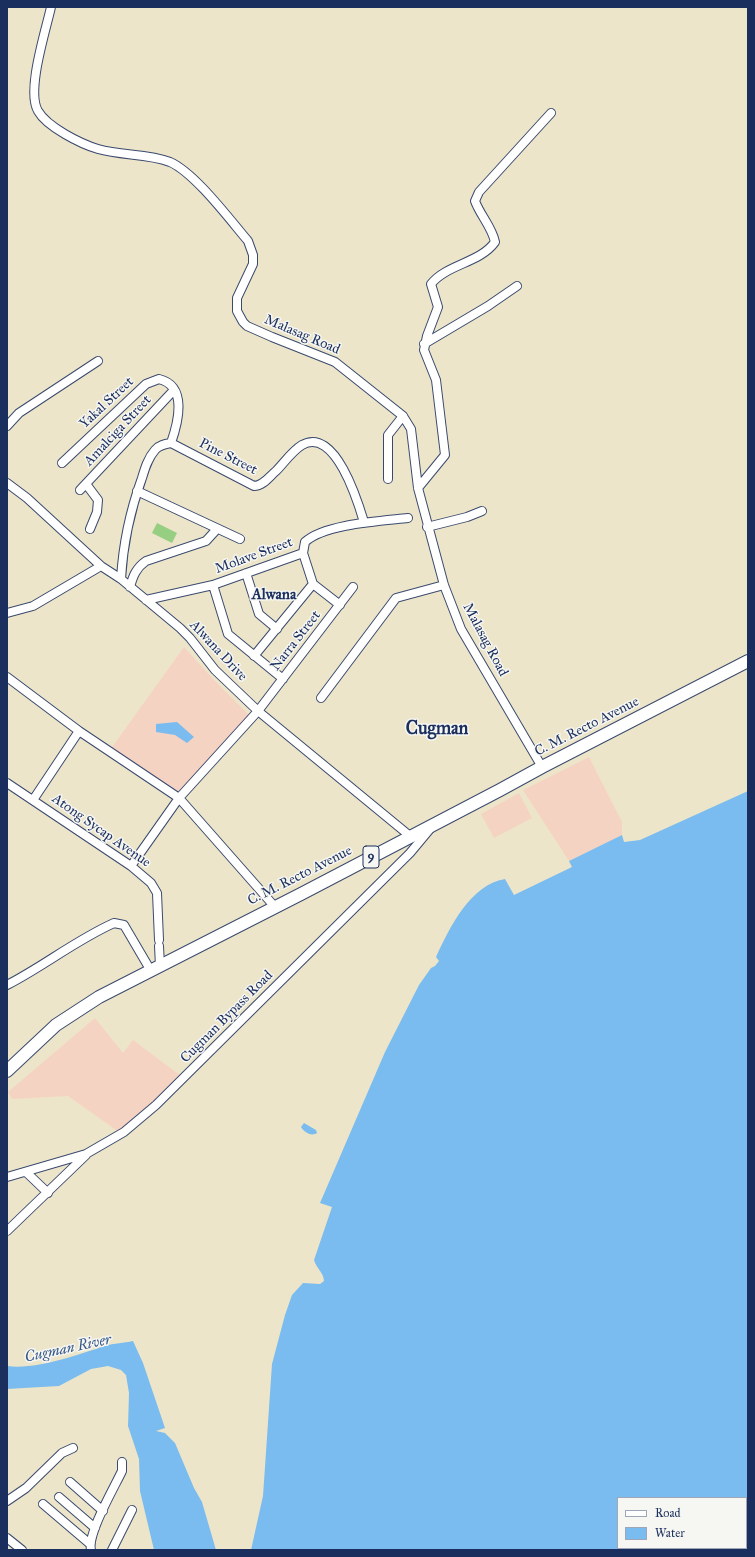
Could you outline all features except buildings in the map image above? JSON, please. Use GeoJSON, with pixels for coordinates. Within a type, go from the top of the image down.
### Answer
{"type":"FeatureCollection","features":[{"type":"Feature","properties":{"kind":"highway","name":"C. M. Recto Avenue"},"geometry":{"type":"LineString","coordinates":[[7,1071],[35,1043],[69,1015],[99,996],[155,969],[748,661]]}},
{"type":"Feature","properties":{"kind":"street","name":"Malasag Road"},"geometry":{"type":"LineString","coordinates":[[51,7],[34,88],[38,111],[45,119],[64,133],[99,149],[152,157],[170,162],[184,171],[212,199],[248,241],[251,249],[253,264],[237,298],[237,312],[243,322],[247,326],[272,337],[335,362],[404,416],[411,429],[418,488],[427,527],[444,585],[461,629],[542,767]]}},
{"type":"Feature","properties":{"kind":"street"},"geometry":{"type":"LineString","coordinates":[[418,488],[446,455],[436,380],[424,350],[424,344],[438,307],[431,284],[436,277],[481,254],[495,242],[493,233],[481,216],[475,201],[479,192],[551,113]]}},
{"type":"Feature","properties":{"kind":"street"},"geometry":{"type":"LineString","coordinates":[[424,344],[488,306],[517,286]]}},
{"type":"Feature","properties":{"kind":"street"},"geometry":{"type":"LineString","coordinates":[[7,426],[19,413],[98,361]]}},
{"type":"Feature","properties":{"kind":"street","name":"Yakal Street"},"geometry":{"type":"LineString","coordinates":[[62,463],[146,384],[159,379],[169,384],[174,390]]}},
{"type":"Feature","properties":{"kind":"street"},"geometry":{"type":"LineString","coordinates":[[121,579],[125,533],[147,462],[155,449],[162,444],[171,442],[179,415],[179,402],[174,390]]}},
{"type":"Feature","properties":{"kind":"street","name":"Amalciga Street"},"geometry":{"type":"LineString","coordinates":[[90,529],[97,512],[98,500],[83,487],[174,390]]}},
{"type":"Feature","properties":{"kind":"street"},"geometry":{"type":"LineString","coordinates":[[388,479],[388,435],[404,416]]}},
{"type":"Feature","properties":{"kind":"street","name":"Pine Street"},"geometry":{"type":"LineString","coordinates":[[171,442],[254,486],[263,484],[302,445],[314,443],[321,445],[332,453],[344,470],[352,486],[364,522]]}},
{"type":"Feature","properties":{"kind":"street","name":"Alwana Drive"},"geometry":{"type":"LineString","coordinates":[[7,482],[27,498],[101,566],[121,579],[190,638],[216,670],[258,711],[410,836]]}},
{"type":"Feature","properties":{"kind":"street"},"geometry":{"type":"LineString","coordinates":[[137,492],[240,539]]}},
{"type":"Feature","properties":{"kind":"street"},"geometry":{"type":"LineString","coordinates":[[427,527],[468,517],[482,511]]}},
{"type":"Feature","properties":{"kind":"street","name":"Molave Street"},"geometry":{"type":"LineString","coordinates":[[146,600],[213,585],[303,553],[305,542],[318,533],[364,522],[408,518]]}},
{"type":"Feature","properties":{"kind":"street"},"geometry":{"type":"LineString","coordinates":[[130,587],[135,573],[146,561],[206,541],[217,529]]}},
{"type":"Feature","properties":{"kind":"street"},"geometry":{"type":"LineString","coordinates":[[303,553],[313,584],[340,606]]}},
{"type":"Feature","properties":{"kind":"street"},"geometry":{"type":"LineString","coordinates":[[7,613],[33,606],[101,566]]}},
{"type":"Feature","properties":{"kind":"street"},"geometry":{"type":"LineString","coordinates":[[246,573],[259,614],[277,629]]}},
{"type":"Feature","properties":{"kind":"street"},"geometry":{"type":"LineString","coordinates":[[254,656],[313,584]]}},
{"type":"Feature","properties":{"kind":"street"},"geometry":{"type":"LineString","coordinates":[[213,585],[228,634],[283,679]]}},
{"type":"Feature","properties":{"kind":"street"},"geometry":{"type":"LineString","coordinates":[[321,698],[396,598],[444,585]]}},
{"type":"Feature","properties":{"kind":"street","name":"Narra Street"},"geometry":{"type":"LineString","coordinates":[[131,866],[179,798],[258,711],[340,606],[353,587]]}},
{"type":"Feature","properties":{"kind":"street"},"geometry":{"type":"LineString","coordinates":[[7,677],[79,731],[179,798],[274,907]]}},
{"type":"Feature","properties":{"kind":"street"},"geometry":{"type":"LineString","coordinates":[[33,800],[79,731]]}},
{"type":"Feature","properties":{"kind":"street","name":"Atong Sycap Avenue"},"geometry":{"type":"LineString","coordinates":[[7,783],[131,866],[147,878],[155,888],[157,893],[159,943],[155,969]]}},
{"type":"Feature","properties":{"kind":"street","name":"Cugman Bypass Road"},"geometry":{"type":"LineString","coordinates":[[7,1177],[86,1154],[124,1132],[156,1105],[410,853],[432,826]]}},
{"type":"Feature","properties":{"kind":"street"},"geometry":{"type":"LineString","coordinates":[[7,985],[25,976],[88,935],[114,923],[124,926],[155,969]]}},
{"type":"Feature","properties":{"kind":"street"},"geometry":{"type":"LineString","coordinates":[[7,1231],[48,1193],[86,1154]]}},
{"type":"Feature","properties":{"kind":"street"},"geometry":{"type":"LineString","coordinates":[[26,1172],[48,1193]]}},
{"type":"Feature","properties":{"kind":"street"},"geometry":{"type":"LineString","coordinates":[[7,1501],[26,1488],[62,1453],[73,1448]]}},
{"type":"Feature","properties":{"kind":"street"},"geometry":{"type":"LineString","coordinates":[[43,1504],[90,1547],[95,1528],[122,1471],[122,1462]]}},
{"type":"Feature","properties":{"kind":"street"},"geometry":{"type":"LineString","coordinates":[[70,1482],[103,1511]]}},
{"type":"Feature","properties":{"kind":"street"},"geometry":{"type":"LineString","coordinates":[[59,1497],[95,1528]]}},
{"type":"Feature","properties":{"kind":"street"},"geometry":{"type":"LineString","coordinates":[[112,1550],[132,1510]]}},
{"type":"Feature","properties":{"kind":"street"},"geometry":{"type":"LineString","coordinates":[[7,1538],[22,1550]]}},
{"type":"Feature","properties":{"kind":"shaded area"},"geometry":{"type":"Polygon","coordinates":[[[184,647],[249,715],[178,794],[110,750],[184,647]]]}},
{"type":"Feature","properties":{"kind":"shaded area"},"geometry":{"type":"Polygon","coordinates":[[[589,757],[622,822],[622,835],[569,861],[523,790],[589,757]]]}},
{"type":"Feature","properties":{"kind":"shaded area"},"geometry":{"type":"Polygon","coordinates":[[[519,793],[532,818],[494,838],[481,814],[519,793]]]}},
{"type":"Feature","properties":{"kind":"shaded area"},"geometry":{"type":"Polygon","coordinates":[[[95,1018],[123,1053],[133,1040],[181,1076],[119,1132],[68,1096],[12,1099],[8,1092],[95,1018]]]}},
{"type":"Feature","properties":{"kind":"green space"},"geometry":{"type":"Polygon","coordinates":[[[157,523],[177,533],[172,543],[152,533],[157,523]]]}},
{"type":"Feature","properties":{"kind":"water"},"geometry":{"type":"Polygon","coordinates":[[[177,722],[194,737],[187,743],[175,735],[156,732],[156,724],[177,722]]]}},
{"type":"Feature","properties":{"kind":"water"},"geometry":{"type":"Polygon","coordinates":[[[748,791],[748,1550],[251,1550],[263,1496],[272,1364],[285,1315],[292,1295],[303,1283],[320,1284],[324,1281],[323,1275],[316,1266],[314,1260],[332,1207],[320,1203],[385,1052],[419,985],[431,968],[439,961],[436,957],[455,921],[471,898],[481,890],[493,883],[505,879],[514,895],[572,867],[569,861],[622,835],[624,842],[640,840],[748,791]]]}},
{"type":"Feature","properties":{"kind":"water"},"geometry":{"type":"Polygon","coordinates":[[[304,1123],[316,1130],[317,1133],[310,1134],[304,1131],[301,1127],[304,1123]]]}},
{"type":"Feature","properties":{"kind":"water"},"geometry":{"type":"Polygon","coordinates":[[[133,1341],[143,1363],[165,1428],[156,1431],[165,1433],[175,1443],[194,1488],[202,1502],[216,1550],[154,1550],[140,1491],[139,1459],[128,1426],[129,1393],[126,1375],[121,1370],[108,1366],[91,1369],[59,1386],[7,1389],[7,1366],[18,1367],[43,1364],[108,1345],[133,1341]]]}},
{"type":"Feature","properties":{"kind":"district","name":"Alwana"},"geometry":{"type":"Point","coordinates":[274,595]}},
{"type":"Feature","properties":{"kind":"district","name":"Cugman"},"geometry":{"type":"Point","coordinates":[437,730]}},
{"type":"Feature","properties":{"kind":"water label","name":"Cugman River"},"geometry":{"type":"Point","coordinates":[68,1349]}}]}
